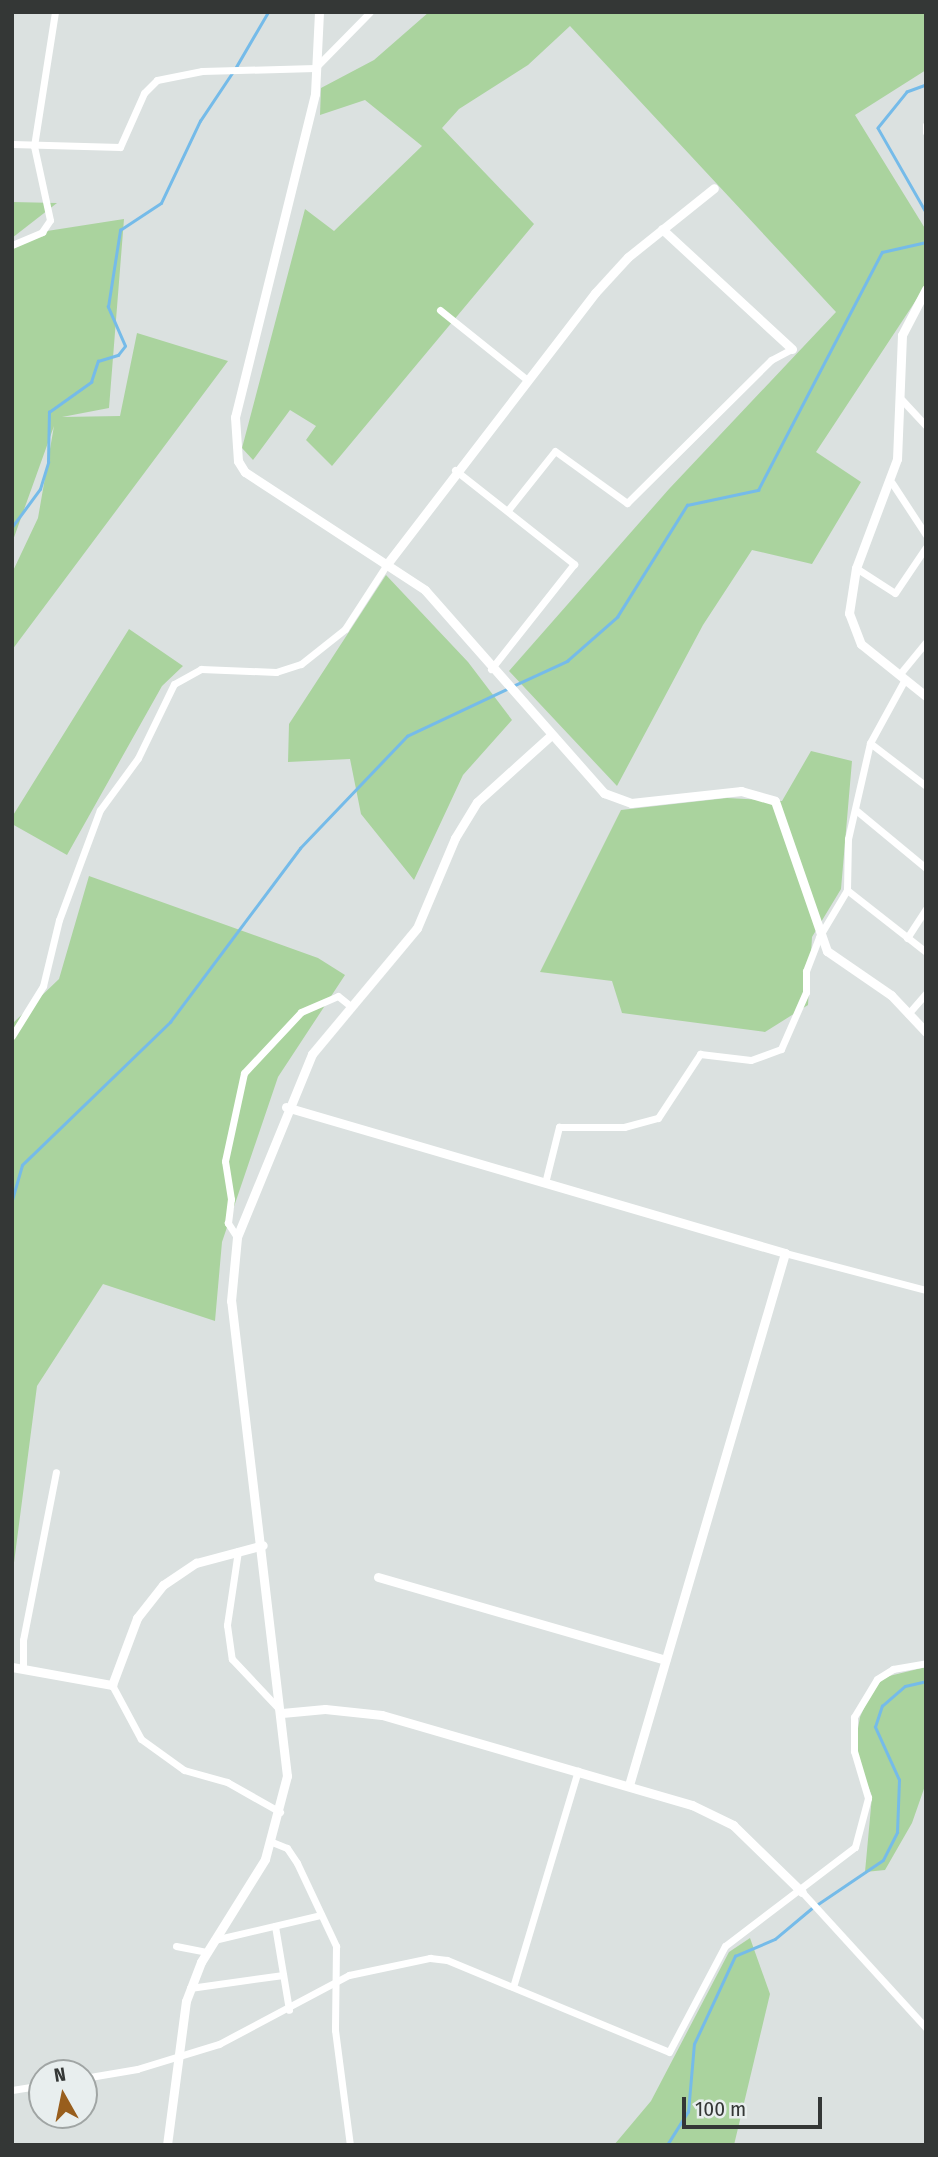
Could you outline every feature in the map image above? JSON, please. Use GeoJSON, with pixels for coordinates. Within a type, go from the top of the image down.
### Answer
{"type":"FeatureCollection","features":[{"type":"Feature","properties":{"kind":"street"},"geometry":{"type":"LineString","coordinates":[[12,245],[42,232],[50,220],[34,146],[55,12]]}},
{"type":"Feature","properties":{"kind":"street"},"geometry":{"type":"LineString","coordinates":[[319,12],[315,68],[299,174],[235,417],[233,448],[245,472],[387,564],[442,605],[493,673],[550,736],[618,801],[741,791],[775,801],[786,821],[819,937],[835,958],[891,995],[926,1032]]}},
{"type":"Feature","properties":{"kind":"street"},"geometry":{"type":"LineString","coordinates":[[12,144],[120,147],[145,93],[172,75],[315,68],[370,12]]}},
{"type":"Feature","properties":{"kind":"street"},"geometry":{"type":"LineString","coordinates":[[926,125],[926,132]]}},
{"type":"Feature","properties":{"kind":"street"},"geometry":{"type":"LineString","coordinates":[[12,1036],[43,986],[59,920],[100,810],[138,758],[174,684],[201,669],[276,671],[301,664],[345,629],[387,564],[525,378],[620,266],[713,188]]}},
{"type":"Feature","properties":{"kind":"street"},"geometry":{"type":"LineString","coordinates":[[508,510],[555,451],[627,503],[771,360],[792,349],[662,229]]}},
{"type":"Feature","properties":{"kind":"street"},"geometry":{"type":"LineString","coordinates":[[926,289],[902,335],[902,400],[892,483],[856,568],[849,599],[854,628],[861,643],[926,695]]}},
{"type":"Feature","properties":{"kind":"street"},"geometry":{"type":"LineString","coordinates":[[440,310],[525,378]]}},
{"type":"Feature","properties":{"kind":"street"},"geometry":{"type":"LineString","coordinates":[[902,400],[926,426]]}},
{"type":"Feature","properties":{"kind":"street"},"geometry":{"type":"LineString","coordinates":[[455,470],[574,564],[493,673]]}},
{"type":"Feature","properties":{"kind":"street"},"geometry":{"type":"LineString","coordinates":[[892,483],[926,535]]}},
{"type":"Feature","properties":{"kind":"street"},"geometry":{"type":"LineString","coordinates":[[856,568],[895,593],[926,547]]}},
{"type":"Feature","properties":{"kind":"street"},"geometry":{"type":"LineString","coordinates":[[546,1179],[559,1127],[624,1127],[658,1118],[700,1054],[751,1060],[781,1049],[806,992],[806,971],[819,937],[847,890],[848,839],[857,811],[870,743],[902,677],[926,642]]}},
{"type":"Feature","properties":{"kind":"street"},"geometry":{"type":"LineString","coordinates":[[167,2145],[190,1988],[207,1952],[256,1878],[272,1842],[287,1776],[263,1545],[231,1301],[237,1237],[286,1107],[312,1054],[349,1005],[417,929],[455,838],[477,802],[550,736]]}},
{"type":"Feature","properties":{"kind":"street"},"geometry":{"type":"LineString","coordinates":[[870,743],[926,786]]}},
{"type":"Feature","properties":{"kind":"street"},"geometry":{"type":"LineString","coordinates":[[857,811],[926,868]]}},
{"type":"Feature","properties":{"kind":"street"},"geometry":{"type":"LineString","coordinates":[[847,890],[926,952]]}},
{"type":"Feature","properties":{"kind":"street"},"geometry":{"type":"LineString","coordinates":[[906,938],[926,909]]}},
{"type":"Feature","properties":{"kind":"street"},"geometry":{"type":"LineString","coordinates":[[908,1014],[926,993]]}},
{"type":"Feature","properties":{"kind":"street"},"geometry":{"type":"LineString","coordinates":[[237,1237],[228,1223],[231,1199],[225,1161],[244,1073],[301,1012],[338,996],[349,1005]]}},
{"type":"Feature","properties":{"kind":"street"},"geometry":{"type":"LineString","coordinates":[[286,1107],[546,1179],[785,1253],[926,1290]]}},
{"type":"Feature","properties":{"kind":"street"},"geometry":{"type":"LineString","coordinates":[[629,1785],[785,1253]]}},
{"type":"Feature","properties":{"kind":"street"},"geometry":{"type":"LineString","coordinates":[[23,1669],[23,1640],[56,1472]]}},
{"type":"Feature","properties":{"kind":"street"},"geometry":{"type":"LineString","coordinates":[[263,1545],[196,1563],[163,1585],[137,1618],[112,1685],[141,1739],[184,1770],[227,1782],[280,1812]]}},
{"type":"Feature","properties":{"kind":"street"},"geometry":{"type":"LineString","coordinates":[[238,1551],[227,1625],[232,1659],[282,1713]]}},
{"type":"Feature","properties":{"kind":"street"},"geometry":{"type":"LineString","coordinates":[[379,1577],[665,1660]]}},
{"type":"Feature","properties":{"kind":"street"},"geometry":{"type":"LineString","coordinates":[[98,2075],[219,2044],[289,2010],[336,1983],[430,1958],[513,1987],[669,2052],[725,1946],[845,1860],[855,1847],[868,1798],[851,1735],[863,1697],[893,1669],[926,1663]]}},
{"type":"Feature","properties":{"kind":"street"},"geometry":{"type":"LineString","coordinates":[[12,1667],[112,1685]]}},
{"type":"Feature","properties":{"kind":"street"},"geometry":{"type":"LineString","coordinates":[[282,1713],[325,1709],[382,1715],[629,1785],[733,1825],[820,1910],[926,2028]]}},
{"type":"Feature","properties":{"kind":"street"},"geometry":{"type":"LineString","coordinates":[[513,1987],[578,1771]]}},
{"type":"Feature","properties":{"kind":"street"},"geometry":{"type":"LineString","coordinates":[[272,1842],[287,1848],[297,1863],[336,1947],[335,2030],[350,2145]]}},
{"type":"Feature","properties":{"kind":"street"},"geometry":{"type":"LineString","coordinates":[[215,1940],[321,1915]]}},
{"type":"Feature","properties":{"kind":"street"},"geometry":{"type":"LineString","coordinates":[[275,1926],[289,2010]]}},
{"type":"Feature","properties":{"kind":"street"},"geometry":{"type":"LineString","coordinates":[[176,1946],[207,1952]]}},
{"type":"Feature","properties":{"kind":"street"},"geometry":{"type":"LineString","coordinates":[[190,1988],[283,1975]]}},
{"type":"Feature","properties":{"kind":"green space"},"geometry":{"type":"Polygon","coordinates":[[[429,12],[926,12],[926,70],[855,115],[926,230],[926,285],[816,452],[861,482],[812,564],[752,550],[703,625],[617,786],[509,671],[669,489],[836,312],[570,26],[528,65],[459,109],[442,128],[534,224],[332,466],[306,440],[316,426],[290,410],[253,460],[242,448],[305,209],[334,231],[422,146],[365,100],[320,115],[321,88],[374,60],[429,12]]]}},
{"type":"Feature","properties":{"kind":"green space"},"geometry":{"type":"Polygon","coordinates":[[[12,202],[57,203],[12,238],[12,202]]]}},
{"type":"Feature","properties":{"kind":"green space"},"geometry":{"type":"Polygon","coordinates":[[[124,219],[109,408],[62,417],[120,416],[137,333],[228,361],[12,650],[12,573],[38,518],[54,426],[12,543],[12,248],[47,231],[124,219]]]}},
{"type":"Feature","properties":{"kind":"green space"},"geometry":{"type":"Polygon","coordinates":[[[386,575],[468,662],[512,720],[463,775],[414,880],[361,814],[350,759],[288,762],[289,724],[386,575]]]}},
{"type":"Feature","properties":{"kind":"green space"},"geometry":{"type":"Polygon","coordinates":[[[129,629],[183,666],[162,686],[67,855],[12,824],[12,817],[129,629]]]}},
{"type":"Feature","properties":{"kind":"green space"},"geometry":{"type":"Polygon","coordinates":[[[811,751],[852,761],[841,889],[812,937],[808,1005],[765,1032],[622,1013],[612,981],[540,972],[621,810],[727,798],[782,801],[811,751]]]}},
{"type":"Feature","properties":{"kind":"green space"},"geometry":{"type":"Polygon","coordinates":[[[89,876],[318,958],[345,975],[278,1077],[222,1242],[215,1321],[103,1284],[37,1386],[12,1578],[12,1024],[59,979],[89,876]]]}},
{"type":"Feature","properties":{"kind":"green space"},"geometry":{"type":"Polygon","coordinates":[[[926,1667],[926,1783],[912,1823],[885,1870],[865,1872],[872,1796],[854,1751],[860,1717],[877,1679],[926,1667]]]}},
{"type":"Feature","properties":{"kind":"green space"},"geometry":{"type":"Polygon","coordinates":[[[750,1938],[770,1994],[734,2145],[614,2145],[651,2101],[729,1952],[750,1938]]]}},
{"type":"Feature","properties":{"kind":"waterway"},"geometry":{"type":"LineString","coordinates":[[236,67],[268,12]]}},
{"type":"Feature","properties":{"kind":"waterway"},"geometry":{"type":"LineString","coordinates":[[12,527],[40,489],[48,462],[49,412],[91,382],[98,361],[118,355],[125,346],[108,307],[120,230],[161,203],[200,121],[232,73]]}},
{"type":"Feature","properties":{"kind":"waterway"},"geometry":{"type":"LineString","coordinates":[[926,85],[907,92],[878,128],[926,212]]}},
{"type":"Feature","properties":{"kind":"waterway"},"geometry":{"type":"LineString","coordinates":[[513,686],[567,661],[617,617],[687,505],[758,490],[882,252],[926,242]]}},
{"type":"Feature","properties":{"kind":"waterway"},"geometry":{"type":"LineString","coordinates":[[12,1200],[22,1165],[170,1022],[300,848],[407,736],[507,689]]}},
{"type":"Feature","properties":{"kind":"waterway"},"geometry":{"type":"LineString","coordinates":[[818,1904],[883,1860],[897,1832],[899,1780],[875,1727],[882,1706],[905,1686],[926,1681]]}},
{"type":"Feature","properties":{"kind":"waterway"},"geometry":{"type":"LineString","coordinates":[[667,2145],[688,2112],[694,2044],[735,1956],[775,1939],[812,1908]]}}]}
